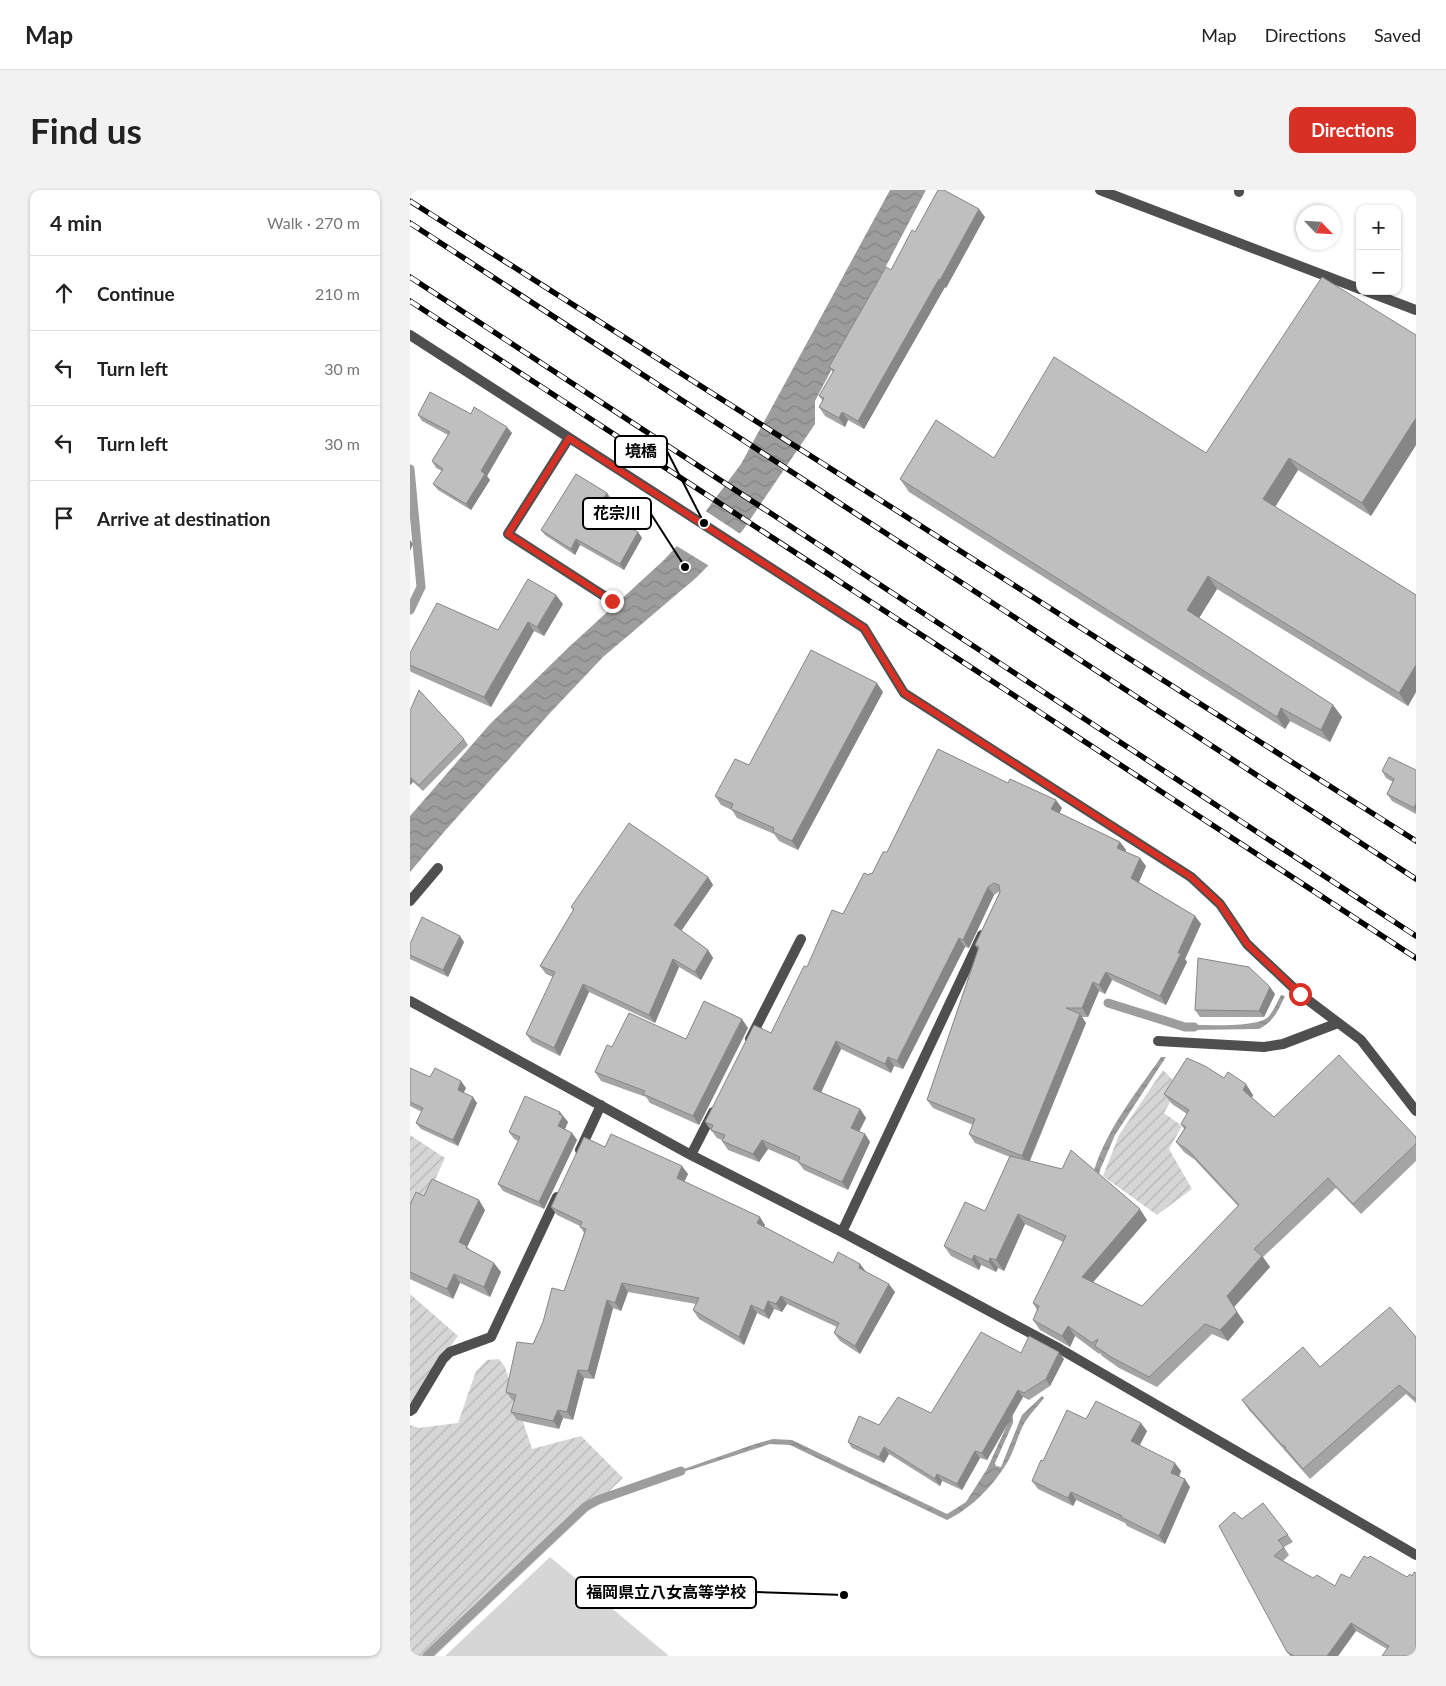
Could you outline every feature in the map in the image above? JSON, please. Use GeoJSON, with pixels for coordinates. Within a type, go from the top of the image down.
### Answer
{"type":"FeatureCollection","features":[{"type":"Feature","properties":{"kind":"street"},"geometry":{"type":"LineString","coordinates":[[1100,190],[1356,287]]}},
{"type":"Feature","properties":{"kind":"street"},"geometry":{"type":"LineString","coordinates":[[1377,295],[1416,310]]}},
{"type":"Feature","properties":{"kind":"street"},"geometry":{"type":"LineString","coordinates":[[410,335],[864,628],[904,693],[1191,877],[1220,904],[1247,944],[1300,994],[1360,1040],[1416,1110]]}},
{"type":"Feature","properties":{"kind":"street"},"geometry":{"type":"LineString","coordinates":[[569,438],[508,534],[612,601]]}},
{"type":"Feature","properties":{"kind":"street"},"geometry":{"type":"LineString","coordinates":[[410,901],[438,868]]}},
{"type":"Feature","properties":{"kind":"street"},"geometry":{"type":"LineString","coordinates":[[842,1232],[987,925]]}},
{"type":"Feature","properties":{"kind":"street"},"geometry":{"type":"LineString","coordinates":[[744,1051],[801,939]]}},
{"type":"Feature","properties":{"kind":"street"},"geometry":{"type":"LineString","coordinates":[[410,1001],[691,1155],[842,1232],[1060,1349],[1416,1555]]}},
{"type":"Feature","properties":{"kind":"street"},"geometry":{"type":"LineString","coordinates":[[1158,1041],[1264,1047],[1283,1044],[1338,1023]]}},
{"type":"Feature","properties":{"kind":"street"},"geometry":{"type":"LineString","coordinates":[[691,1155],[718,1103]]}},
{"type":"Feature","properties":{"kind":"street"},"geometry":{"type":"LineString","coordinates":[[575,1158],[600,1105]]}},
{"type":"Feature","properties":{"kind":"street"},"geometry":{"type":"LineString","coordinates":[[410,1411],[414,1409],[443,1359],[450,1352],[492,1337],[563,1185]]}},
{"type":"Feature","properties":{"kind":"shaded area"},"geometry":{"type":"Polygon","coordinates":[[[1163,1070],[1179,1086],[1164,1113],[1182,1126],[1169,1149],[1192,1189],[1157,1215],[1103,1176],[1119,1135],[1163,1070]]]}},
{"type":"Feature","properties":{"kind":"shaded area"},"geometry":{"type":"Polygon","coordinates":[[[410,1135],[445,1158],[410,1234],[410,1135]]]}},
{"type":"Feature","properties":{"kind":"shaded area"},"geometry":{"type":"Polygon","coordinates":[[[410,1294],[458,1336],[410,1403],[410,1294]]]}},
{"type":"Feature","properties":{"kind":"shaded area"},"geometry":{"type":"Polygon","coordinates":[[[499,1359],[505,1367],[532,1449],[581,1436],[623,1478],[435,1656],[410,1656],[410,1425],[419,1428],[458,1423],[476,1371],[487,1360],[499,1359]]]}},
{"type":"Feature","properties":{"kind":"shaded area"},"geometry":{"type":"Polygon","coordinates":[[[550,1557],[668,1655],[445,1656],[550,1557]]]}},
{"type":"Feature","properties":{"kind":"water"},"geometry":{"type":"Polygon","coordinates":[[[890,190],[926,190],[815,401],[815,424],[743,530],[697,577],[603,657],[550,713],[410,872],[410,816],[490,724],[569,647],[664,560],[694,527],[741,464],[890,190]]]}},
{"type":"Feature","properties":{"kind":"water"},"geometry":{"type":"Polygon","coordinates":[[[1281,995],[1285,996],[1275,1015],[1259,1029],[1190,1030],[1181,1024],[1239,1025],[1260,1021],[1269,1016],[1281,995]]]}},
{"type":"Feature","properties":{"kind":"water"},"geometry":{"type":"Polygon","coordinates":[[[1161,1057],[1166,1057],[1115,1135],[1098,1179],[1092,1178],[1097,1161],[1112,1130],[1161,1057]]]}},
{"type":"Feature","properties":{"kind":"water"},"geometry":{"type":"Polygon","coordinates":[[[1011,1366],[1013,1423],[995,1463],[996,1466],[1001,1467],[1022,1415],[1042,1396],[1044,1398],[1025,1422],[1010,1456],[996,1479],[974,1502],[947,1520],[790,1445],[770,1444],[693,1469],[658,1478],[755,1444],[773,1439],[792,1440],[947,1514],[966,1502],[987,1469],[1008,1423],[1005,1367],[1011,1366]]]}},
{"type":"Feature","properties":{"kind":"pier"},"geometry":{"type":"Polygon","coordinates":[[[704,510],[742,535],[711,567],[675,545],[704,510]]]}},
{"type":"Feature","properties":{"kind":"building"},"geometry":{"type":"Polygon","coordinates":[[[938,190],[944,190],[979,209],[858,421],[842,412],[839,418],[819,407],[824,398],[819,396],[834,370],[829,367],[886,267],[891,270],[912,230],[915,232],[938,190]]]}},
{"type":"Feature","properties":{"kind":"building"},"geometry":{"type":"Polygon","coordinates":[[[1322,277],[1416,335],[1416,418],[1362,503],[1289,458],[1263,499],[1416,595],[1416,665],[1399,693],[1208,576],[1187,610],[1333,705],[1321,730],[1281,708],[1277,717],[900,479],[936,420],[994,458],[1054,357],[1206,453],[1322,277]]]}},
{"type":"Feature","properties":{"kind":"building"},"geometry":{"type":"Polygon","coordinates":[[[430,392],[471,414],[474,407],[507,427],[481,471],[485,474],[466,504],[433,484],[443,469],[432,461],[450,432],[418,415],[430,392]]]}},
{"type":"Feature","properties":{"kind":"building"},"geometry":{"type":"Polygon","coordinates":[[[576,474],[607,493],[597,510],[638,532],[620,564],[576,539],[571,549],[541,530],[576,474]]]}},
{"type":"Feature","properties":{"kind":"building"},"geometry":{"type":"Polygon","coordinates":[[[528,579],[556,595],[537,627],[528,622],[484,697],[410,665],[410,653],[437,603],[498,630],[528,579]]]}},
{"type":"Feature","properties":{"kind":"building"},"geometry":{"type":"Polygon","coordinates":[[[811,650],[877,683],[792,841],[773,832],[774,828],[731,809],[733,804],[715,796],[735,759],[749,765],[811,650]]]}},
{"type":"Feature","properties":{"kind":"building"},"geometry":{"type":"Polygon","coordinates":[[[419,690],[464,739],[419,785],[410,777],[410,711],[419,690]]]}},
{"type":"Feature","properties":{"kind":"building"},"geometry":{"type":"Polygon","coordinates":[[[938,749],[1008,783],[1010,779],[1056,800],[1051,809],[1120,842],[1117,848],[1140,858],[1131,878],[1195,916],[1178,953],[1181,953],[1160,996],[1106,972],[1099,985],[1093,982],[1082,1008],[1066,1008],[1080,1014],[1022,1156],[969,1134],[975,1119],[927,1100],[979,947],[975,945],[1000,892],[999,885],[994,883],[988,887],[963,940],[959,938],[897,1061],[888,1057],[885,1064],[836,1041],[813,1089],[860,1109],[851,1128],[865,1134],[842,1182],[798,1162],[800,1157],[762,1140],[753,1154],[722,1141],[725,1135],[711,1130],[713,1125],[705,1122],[754,1025],[771,1033],[804,966],[807,967],[832,910],[843,914],[864,873],[872,874],[883,852],[887,852],[938,749]]]}},
{"type":"Feature","properties":{"kind":"building"},"geometry":{"type":"Polygon","coordinates":[[[1389,757],[1416,770],[1416,803],[1414,808],[1387,794],[1394,779],[1382,771],[1389,757]]]}},
{"type":"Feature","properties":{"kind":"building"},"geometry":{"type":"Polygon","coordinates":[[[629,823],[708,877],[674,925],[708,950],[695,972],[673,959],[649,1015],[583,984],[554,1048],[526,1034],[555,972],[540,966],[574,909],[571,907],[629,823]]]}},
{"type":"Feature","properties":{"kind":"building"},"geometry":{"type":"Polygon","coordinates":[[[422,917],[460,936],[443,970],[410,955],[410,944],[422,917]]]}},
{"type":"Feature","properties":{"kind":"building"},"geometry":{"type":"Polygon","coordinates":[[[1198,958],[1249,967],[1270,987],[1259,1011],[1195,1010],[1198,958]]]}},
{"type":"Feature","properties":{"kind":"building"},"geometry":{"type":"Polygon","coordinates":[[[704,1001],[742,1019],[693,1116],[643,1094],[645,1091],[595,1072],[607,1045],[612,1047],[629,1013],[686,1039],[704,1001]]]}},
{"type":"Feature","properties":{"kind":"building"},"geometry":{"type":"Polygon","coordinates":[[[1339,1055],[1416,1137],[1416,1144],[1353,1204],[1328,1178],[1254,1249],[1262,1256],[1227,1296],[1237,1312],[1220,1330],[1205,1324],[1149,1377],[1111,1357],[1095,1346],[1098,1339],[1092,1343],[1068,1326],[1062,1336],[1033,1320],[1039,1306],[1033,1303],[1066,1236],[1018,1214],[996,1260],[990,1258],[989,1262],[974,1255],[972,1260],[944,1246],[965,1202],[985,1211],[1010,1156],[1062,1169],[1071,1150],[1140,1209],[1082,1277],[1142,1306],[1239,1205],[1188,1150],[1176,1142],[1186,1127],[1181,1124],[1189,1110],[1164,1094],[1187,1058],[1205,1066],[1224,1078],[1228,1072],[1246,1084],[1243,1090],[1274,1117],[1339,1055]]]}},
{"type":"Feature","properties":{"kind":"building"},"geometry":{"type":"Polygon","coordinates":[[[410,1068],[430,1077],[435,1068],[461,1081],[458,1090],[473,1097],[453,1140],[416,1123],[423,1108],[410,1102],[410,1068]]]}},
{"type":"Feature","properties":{"kind":"building"},"geometry":{"type":"Polygon","coordinates":[[[525,1096],[560,1112],[559,1114],[563,1116],[558,1126],[572,1133],[539,1202],[498,1184],[520,1137],[509,1132],[525,1096]]]}},
{"type":"Feature","properties":{"kind":"building"},"geometry":{"type":"Polygon","coordinates":[[[611,1134],[682,1166],[677,1178],[760,1217],[757,1223],[833,1263],[838,1252],[860,1264],[859,1268],[889,1284],[855,1346],[834,1333],[839,1323],[781,1296],[776,1304],[768,1301],[764,1311],[751,1305],[739,1337],[693,1310],[699,1298],[622,1283],[615,1303],[607,1300],[588,1371],[578,1370],[567,1412],[558,1410],[553,1421],[511,1412],[516,1395],[506,1392],[517,1342],[533,1344],[543,1322],[552,1288],[564,1291],[586,1229],[580,1227],[582,1222],[551,1207],[584,1137],[605,1147],[611,1134]]]}},
{"type":"Feature","properties":{"kind":"building"},"geometry":{"type":"Polygon","coordinates":[[[432,1179],[479,1200],[459,1242],[467,1246],[466,1248],[494,1263],[484,1287],[454,1274],[447,1289],[410,1272],[410,1205],[416,1192],[424,1196],[432,1179]]]}},
{"type":"Feature","properties":{"kind":"building"},"geometry":{"type":"Polygon","coordinates":[[[1390,1307],[1416,1337],[1416,1399],[1399,1385],[1303,1469],[1286,1447],[1281,1444],[1242,1400],[1303,1347],[1320,1367],[1390,1307]]]}},
{"type":"Feature","properties":{"kind":"building"},"geometry":{"type":"Polygon","coordinates":[[[981,1332],[1021,1353],[1029,1336],[1059,1352],[1046,1379],[1024,1393],[1018,1390],[982,1453],[975,1451],[957,1484],[937,1474],[935,1479],[884,1447],[879,1457],[848,1442],[859,1416],[879,1425],[898,1397],[931,1413],[981,1332]]]}},
{"type":"Feature","properties":{"kind":"building"},"geometry":{"type":"Polygon","coordinates":[[[1096,1401],[1141,1423],[1131,1441],[1175,1463],[1171,1473],[1185,1479],[1159,1536],[1071,1492],[1068,1498],[1032,1481],[1067,1410],[1086,1419],[1096,1401]]]}},
{"type":"Feature","properties":{"kind":"building"},"geometry":{"type":"Polygon","coordinates":[[[1263,1503],[1288,1535],[1278,1540],[1284,1547],[1274,1556],[1313,1578],[1317,1575],[1335,1586],[1341,1574],[1350,1578],[1364,1556],[1368,1558],[1370,1556],[1407,1577],[1410,1574],[1412,1576],[1414,1572],[1416,1573],[1416,1656],[1382,1656],[1389,1646],[1351,1623],[1327,1656],[1294,1656],[1287,1652],[1219,1526],[1234,1512],[1242,1519],[1263,1503]]]}},
{"type":"Feature","properties":{"kind":"waterway"},"geometry":{"type":"LineString","coordinates":[[410,469],[421,587],[410,610]]}},
{"type":"Feature","properties":{"kind":"waterway"},"geometry":{"type":"LineString","coordinates":[[1108,1003],[1185,1027],[1194,1027]]}},
{"type":"Feature","properties":{"kind":"waterway"},"geometry":{"type":"LineString","coordinates":[[427,1656],[585,1507],[598,1500],[681,1471]]}},
{"type":"Feature","properties":{"kind":"railway"},"geometry":{"type":"LineString","coordinates":[[410,201],[1416,841]]}},
{"type":"Feature","properties":{"kind":"railway"},"geometry":{"type":"LineString","coordinates":[[410,223],[1416,879]]}},
{"type":"Feature","properties":{"kind":"railway"},"geometry":{"type":"LineString","coordinates":[[410,277],[1416,936]]}},
{"type":"Feature","properties":{"kind":"railway"},"geometry":{"type":"LineString","coordinates":[[410,301],[1416,958]]}},
{"type":"Feature","properties":{"kind":"place","name":"境橋"},"geometry":{"type":"Point","coordinates":[704,523]}},
{"type":"Feature","properties":{"kind":"place","name":"花宗川"},"geometry":{"type":"Point","coordinates":[685,567]}},
{"type":"Feature","properties":{"kind":"place","name":"福岡県立八女高等学校"},"geometry":{"type":"Point","coordinates":[844,1595]}},
{"type":"Feature","properties":{"kind":"route"},"geometry":{"type":"LineString","coordinates":[[612,601],[508,534],[569,438],[864,628],[904,693],[1191,877],[1220,904],[1247,944],[1300,994]]}}]}
